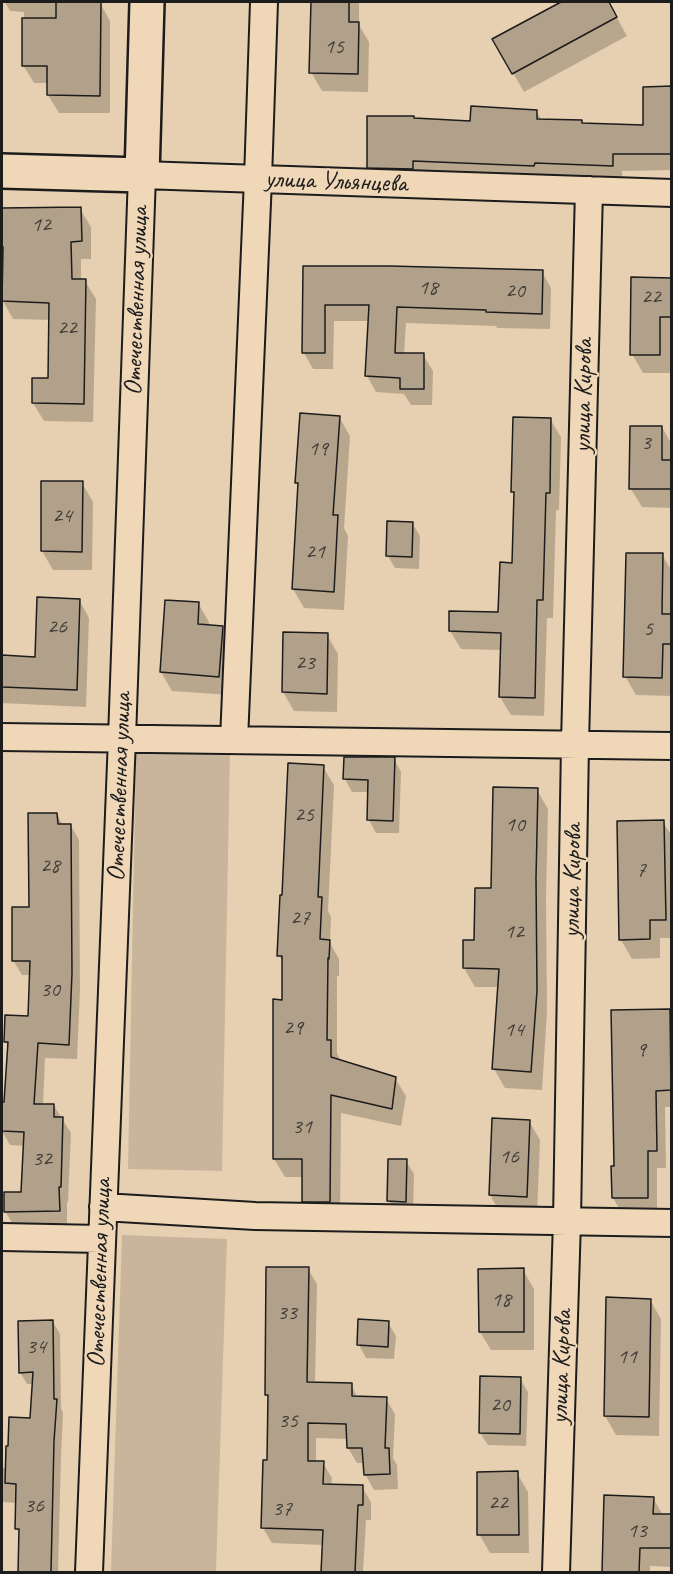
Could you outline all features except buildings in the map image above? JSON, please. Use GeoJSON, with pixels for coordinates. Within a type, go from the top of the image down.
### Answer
{"type":"FeatureCollection","features":[{"type":"Feature","properties":{"kind":"street","name":"Отечественная улица"},"geometry":{"type":"LineString","coordinates":[[89,1572],[122,738],[147,2]]}},
{"type":"Feature","properties":{"kind":"street"},"geometry":{"type":"LineString","coordinates":[[234,740],[264,2]]}},
{"type":"Feature","properties":{"kind":"street","name":"улица Ульянцева"},"geometry":{"type":"LineString","coordinates":[[2,171],[672,193]]}},
{"type":"Feature","properties":{"kind":"street","name":"улица Кирова"},"geometry":{"type":"LineString","coordinates":[[556,1572],[567,1221],[575,744],[589,190]]}},
{"type":"Feature","properties":{"kind":"street"},"geometry":{"type":"LineString","coordinates":[[2,737],[672,746]]}},
{"type":"Feature","properties":{"kind":"street"},"geometry":{"type":"LineString","coordinates":[[103,1207],[255,1216],[672,1223]]}},
{"type":"Feature","properties":{"kind":"street"},"geometry":{"type":"LineString","coordinates":[[2,1237],[101,1239]]}},
{"type":"Feature","properties":{"kind":"shaded area"},"geometry":{"type":"Polygon","coordinates":[[[136,749],[230,751],[222,1171],[128,1169],[136,749]]]}},
{"type":"Feature","properties":{"kind":"shaded area"},"geometry":{"type":"Polygon","coordinates":[[[122,1235],[227,1239],[216,1572],[111,1572],[122,1235]]]}}]}
